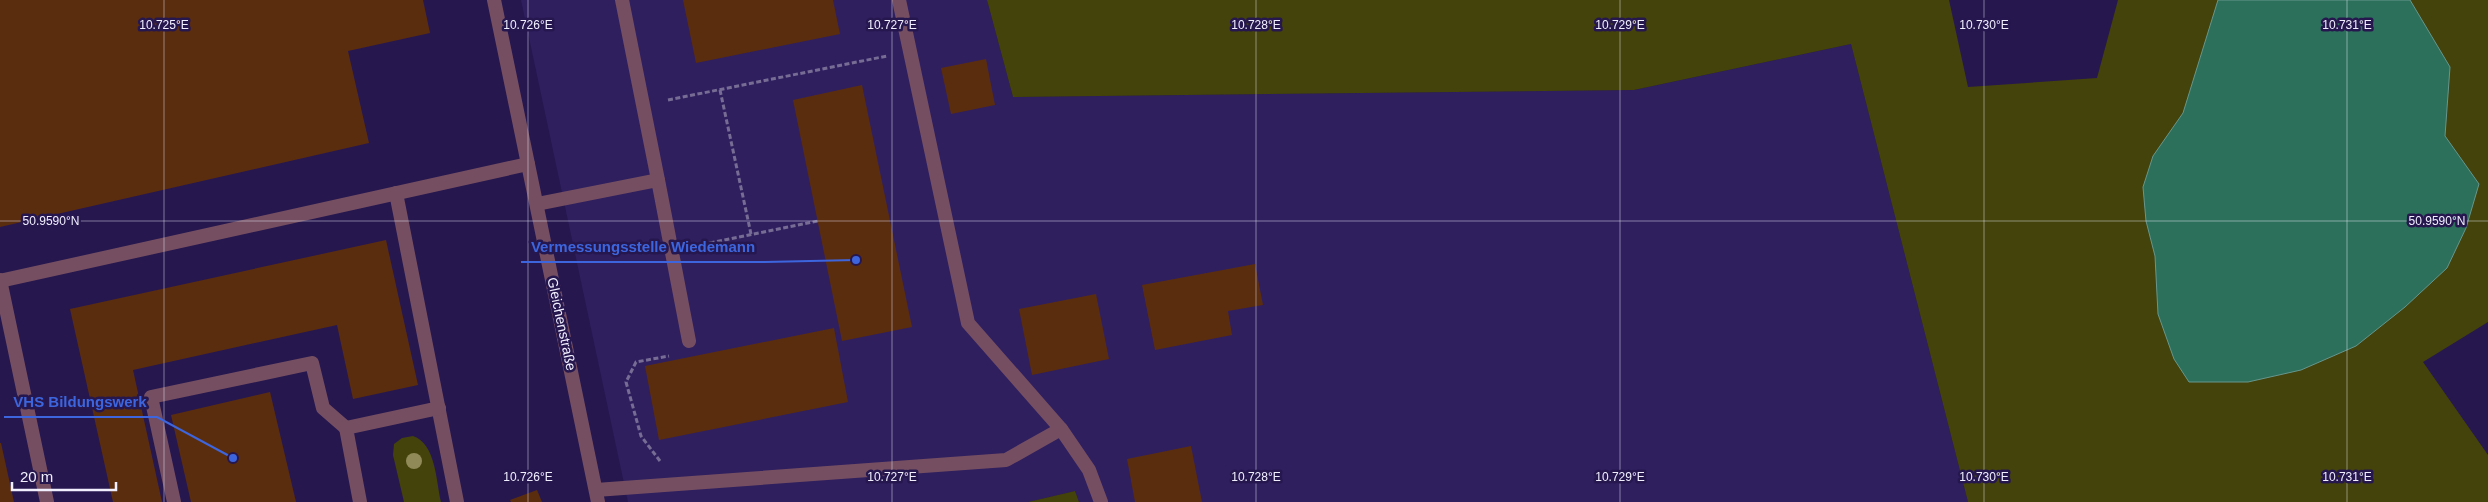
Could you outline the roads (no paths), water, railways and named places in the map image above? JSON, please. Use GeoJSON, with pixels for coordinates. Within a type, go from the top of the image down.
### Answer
{"type":"FeatureCollection","features":[{"type":"Feature","properties":{"kind":"street","name":"Gleichenstraße"},"geometry":{"type":"LineString","coordinates":[[494,0],[597,496]]}},
{"type":"Feature","properties":{"kind":"street"},"geometry":{"type":"LineString","coordinates":[[622,0],[689,341]]}},
{"type":"Feature","properties":{"kind":"street"},"geometry":{"type":"LineString","coordinates":[[899,0],[968,322],[1061,429],[1089,470],[1101,502]]}},
{"type":"Feature","properties":{"kind":"street"},"geometry":{"type":"LineString","coordinates":[[47,502],[0,281],[528,164]]}},
{"type":"Feature","properties":{"kind":"street"},"geometry":{"type":"LineString","coordinates":[[536,204],[658,180]]}},
{"type":"Feature","properties":{"kind":"street"},"geometry":{"type":"LineString","coordinates":[[396,193],[457,502]]}},
{"type":"Feature","properties":{"kind":"street"},"geometry":{"type":"LineString","coordinates":[[174,502],[151,397],[312,363],[322,408],[346,428],[360,502]]}},
{"type":"Feature","properties":{"kind":"street"},"geometry":{"type":"LineString","coordinates":[[346,428],[439,408]]}},
{"type":"Feature","properties":{"kind":"street"},"geometry":{"type":"LineString","coordinates":[[597,496],[677,483],[1006,460],[1061,429]]}},
{"type":"Feature","properties":{"kind":"place","name":"Vermessungsstelle Wiedemann"},"geometry":{"type":"Point","coordinates":[856,260]}},
{"type":"Feature","properties":{"kind":"place","name":"VHS Bildungswerk"},"geometry":{"type":"Point","coordinates":[233,458]}}]}
